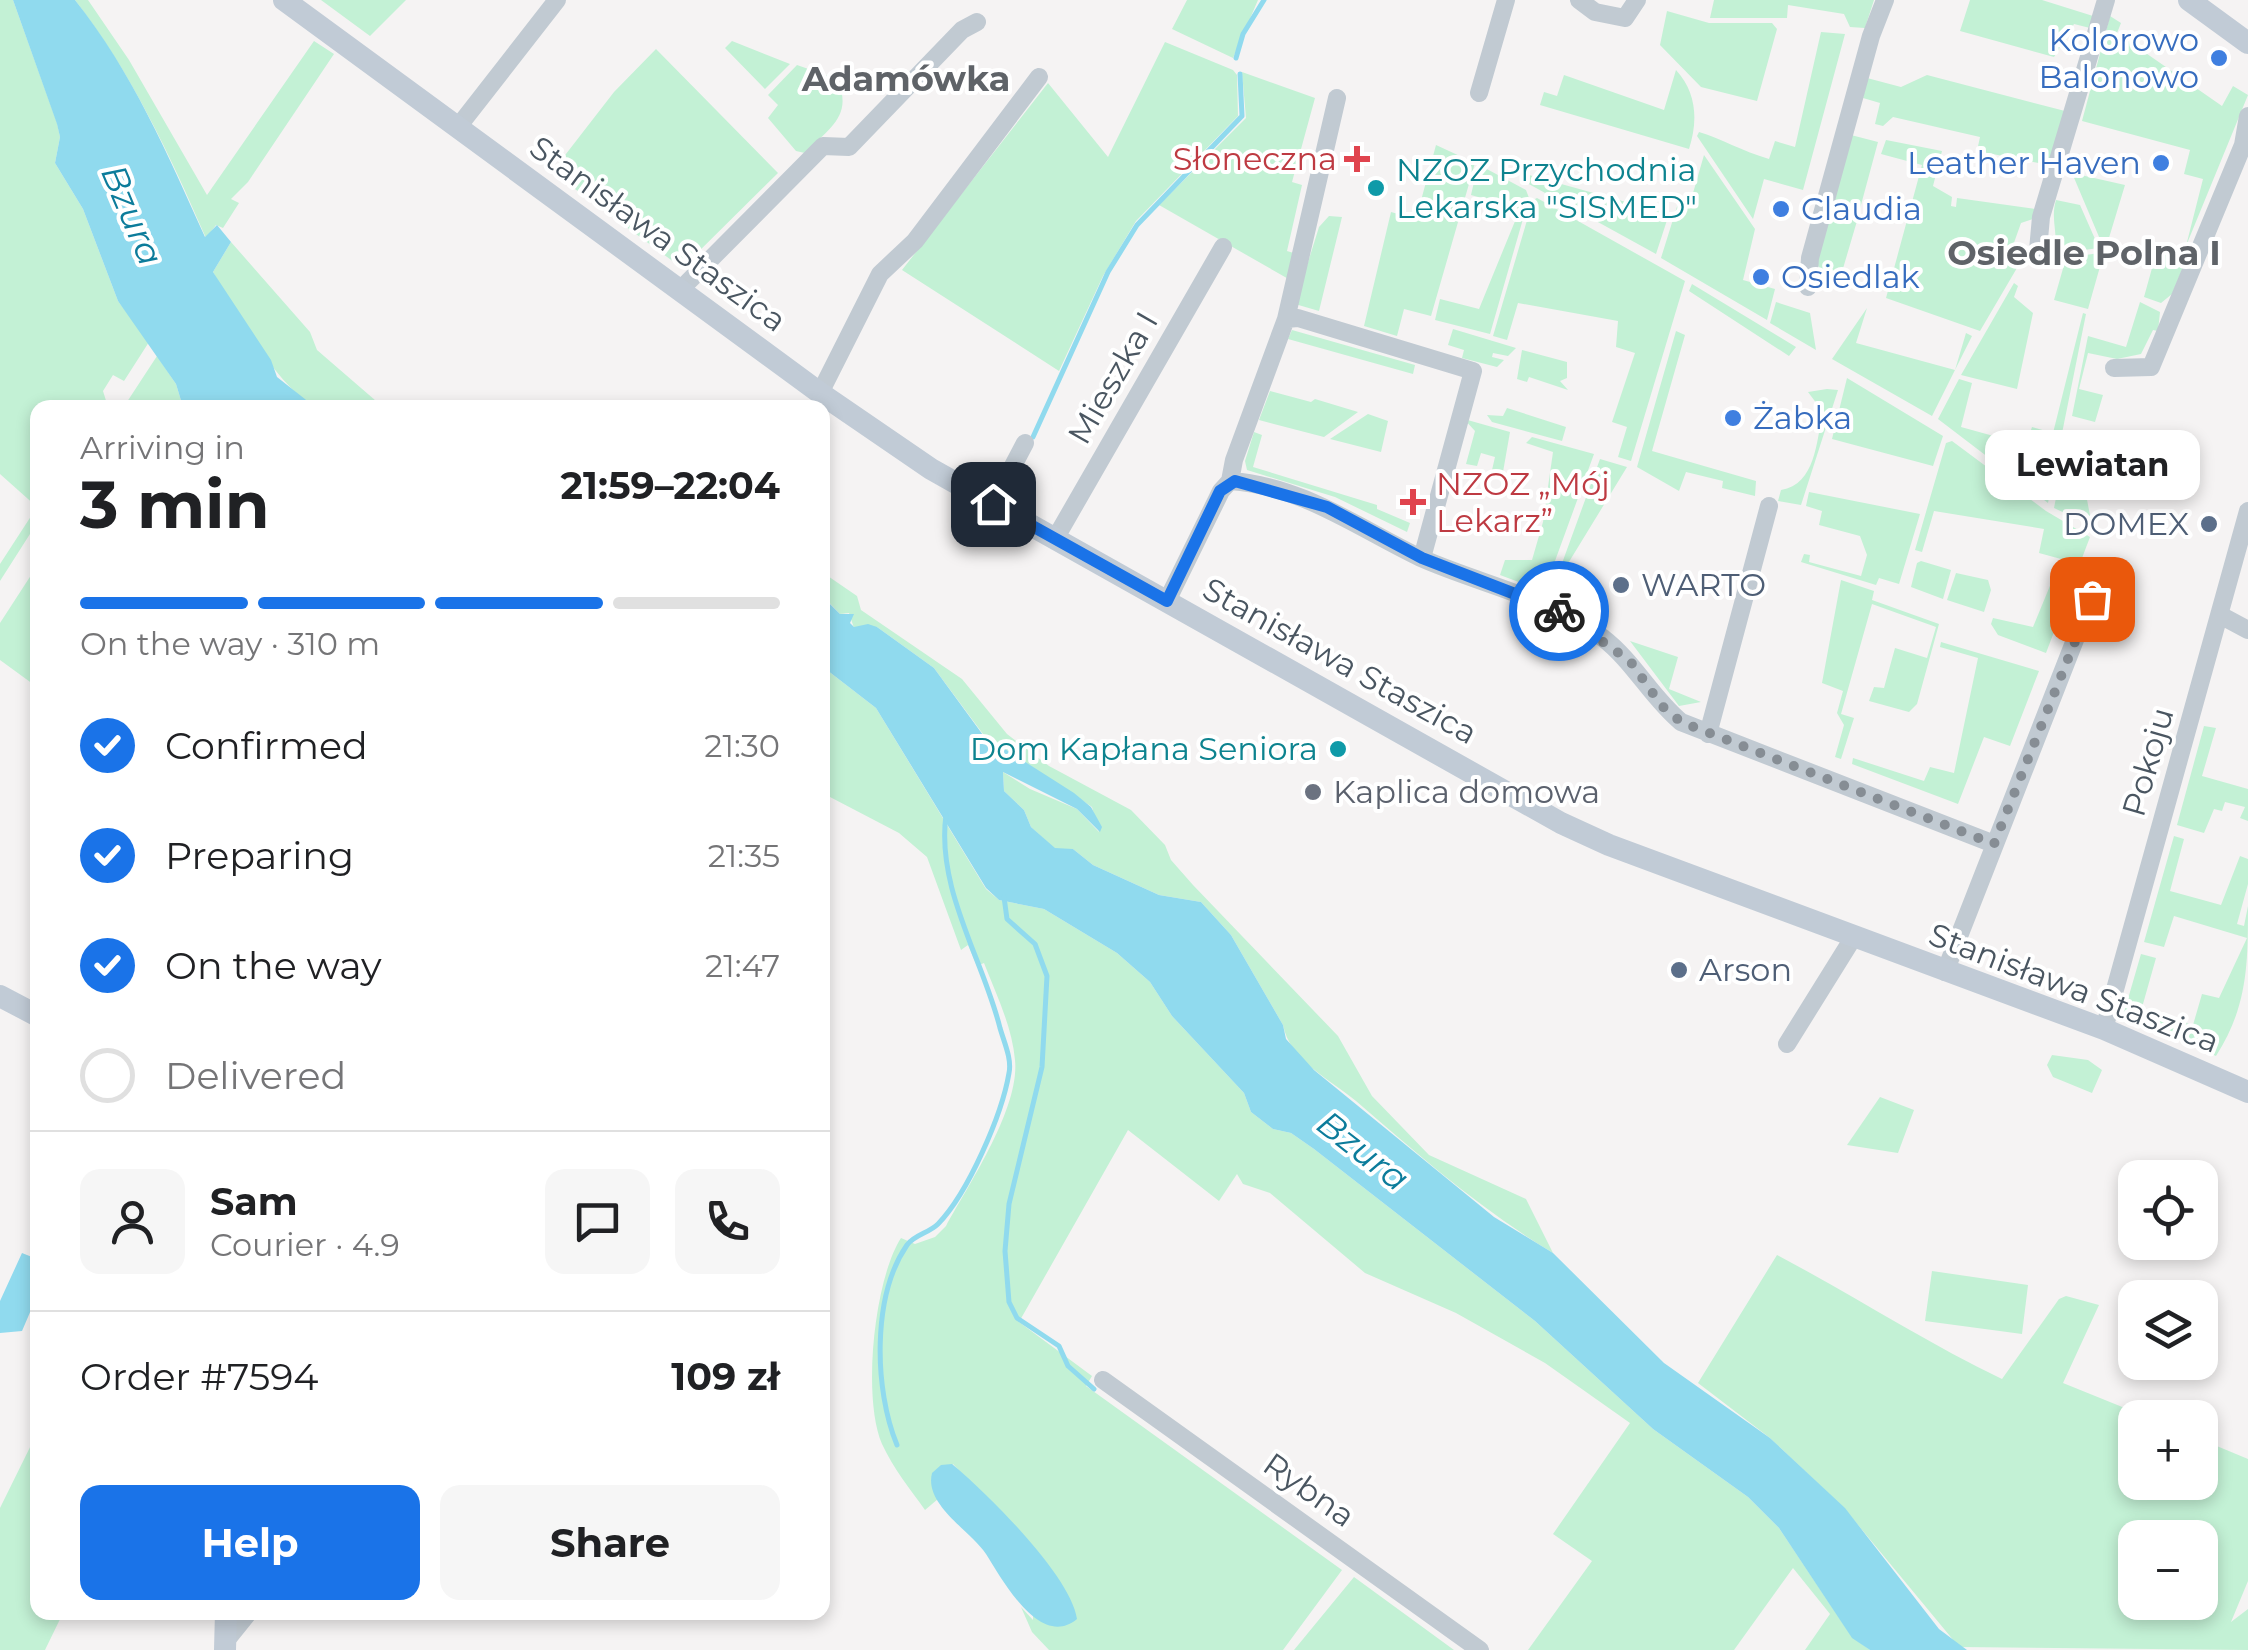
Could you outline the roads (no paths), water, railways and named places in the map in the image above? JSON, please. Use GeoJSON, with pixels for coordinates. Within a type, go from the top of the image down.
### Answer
{"type":"FeatureCollection","features":[{"type":"Feature","properties":{"kind":"street","name":"Stanisława Staszica"},"geometry":{"type":"LineString","coordinates":[[284,0],[820,393],[932,468],[1561,823],[1854,938],[2104,1029],[2248,1092]]}},
{"type":"Feature","properties":{"kind":"street"},"geometry":{"type":"LineString","coordinates":[[458,127],[556,0]]}},
{"type":"Feature","properties":{"kind":"street"},"geometry":{"type":"LineString","coordinates":[[1480,94],[1506,0]]}},
{"type":"Feature","properties":{"kind":"street"},"geometry":{"type":"LineString","coordinates":[[1579,0],[1595,12],[1618,18],[1630,16],[1637,0]]}},
{"type":"Feature","properties":{"kind":"street"},"geometry":{"type":"LineString","coordinates":[[1808,287],[1810,258],[1870,36],[1885,0]]}},
{"type":"Feature","properties":{"kind":"street"},"geometry":{"type":"LineString","coordinates":[[2038,250],[2040,217],[2106,0]]}},
{"type":"Feature","properties":{"kind":"street"},"geometry":{"type":"LineString","coordinates":[[2189,0],[2248,43]]}},
{"type":"Feature","properties":{"kind":"street"},"geometry":{"type":"LineString","coordinates":[[680,290],[824,146],[849,148],[962,30],[977,22]]}},
{"type":"Feature","properties":{"kind":"street"},"geometry":{"type":"LineString","coordinates":[[820,393],[880,274],[915,241],[1039,77]]}},
{"type":"Feature","properties":{"kind":"street"},"geometry":{"type":"LineString","coordinates":[[1167,601],[1220,491],[1230,481],[1234,460],[1286,319],[1336,98]]}},
{"type":"Feature","properties":{"kind":"street"},"geometry":{"type":"LineString","coordinates":[[2114,368],[2151,367],[2243,145],[2248,116]]}},
{"type":"Feature","properties":{"kind":"street","name":"Mieszka I"},"geometry":{"type":"LineString","coordinates":[[1055,539],[1224,247]]}},
{"type":"Feature","properties":{"kind":"street"},"geometry":{"type":"LineString","coordinates":[[1286,319],[1298,318],[1472,372],[1422,558]]}},
{"type":"Feature","properties":{"kind":"street"},"geometry":{"type":"LineString","coordinates":[[993,504],[1025,443]]}},
{"type":"Feature","properties":{"kind":"street"},"geometry":{"type":"LineString","coordinates":[[1230,481],[1327,507],[1422,558],[1545,603],[1601,636],[1630,661],[1662,706],[1681,722],[1994,844]]}},
{"type":"Feature","properties":{"kind":"street"},"geometry":{"type":"LineString","coordinates":[[1708,734],[1769,506]]}},
{"type":"Feature","properties":{"kind":"street","name":"Pokoju"},"geometry":{"type":"LineString","coordinates":[[2104,1029],[2248,511]]}},
{"type":"Feature","properties":{"kind":"street"},"geometry":{"type":"LineString","coordinates":[[1945,972],[2092,599]]}},
{"type":"Feature","properties":{"kind":"street"},"geometry":{"type":"LineString","coordinates":[[2220,615],[2248,630]]}},
{"type":"Feature","properties":{"kind":"street"},"geometry":{"type":"LineString","coordinates":[[1787,1044],[1854,938]]}},
{"type":"Feature","properties":{"kind":"street"},"geometry":{"type":"LineString","coordinates":[[0,996],[30,1012]]}},
{"type":"Feature","properties":{"kind":"street","name":"Rybna"},"geometry":{"type":"LineString","coordinates":[[1103,1380],[1480,1650]]}},
{"type":"Feature","properties":{"kind":"street"},"geometry":{"type":"LineString","coordinates":[[225,1646],[226,1620]]}},
{"type":"Feature","properties":{"kind":"street"},"geometry":{"type":"LineString","coordinates":[[225,1646],[243,1620]]}},
{"type":"Feature","properties":{"kind":"water","name":"Bzura"},"geometry":{"type":"Polygon","coordinates":[[[13,0],[75,0],[96,28],[148,114],[205,237],[217,225],[231,242],[213,272],[271,360],[277,377],[306,400],[181,400],[176,384],[118,301],[83,209],[55,163],[60,137],[13,0]]]}},
{"type":"Feature","properties":{"kind":"water","name":"Bzura"},"geometry":{"type":"Polygon","coordinates":[[[830,604],[840,614],[854,614],[850,623],[854,627],[877,627],[934,668],[983,735],[1091,807],[1102,827],[1100,832],[1077,809],[1003,772],[1004,791],[1024,810],[1031,827],[1055,848],[1073,849],[1093,865],[1159,895],[1201,902],[1231,935],[1283,1025],[1286,1039],[1314,1070],[1494,1217],[1553,1253],[1664,1363],[1770,1438],[1845,1508],[1939,1629],[1967,1650],[1870,1650],[1852,1638],[1779,1528],[1748,1497],[1653,1429],[1535,1321],[1314,1149],[1291,1133],[1273,1129],[1251,1112],[1244,1093],[1172,1016],[1150,982],[1117,953],[1044,909],[999,900],[986,888],[876,708],[830,672],[830,604]]]}},
{"type":"Feature","properties":{"kind":"water"},"geometry":{"type":"Polygon","coordinates":[[[22,1253],[30,1256],[30,1312],[22,1331],[0,1333],[0,1301],[22,1253]]]}},
{"type":"Feature","properties":{"kind":"water"},"geometry":{"type":"Polygon","coordinates":[[[952,1464],[1005,1514],[1044,1559],[1071,1601],[1077,1619],[1063,1626],[1036,1619],[1012,1594],[979,1545],[941,1506],[931,1485],[932,1473],[941,1465],[952,1464]]]}},
{"type":"Feature","properties":{"kind":"waterway"},"geometry":{"type":"LineString","coordinates":[[1236,58],[1243,34],[1264,0]]}},
{"type":"Feature","properties":{"kind":"waterway"},"geometry":{"type":"LineString","coordinates":[[1033,437],[1108,272],[1137,225],[1242,116],[1240,74]]}},
{"type":"Feature","properties":{"kind":"waterway"},"geometry":{"type":"LineString","coordinates":[[897,1445],[881,1371],[880,1343],[887,1290],[907,1245],[938,1224],[972,1174],[999,1110],[1010,1068],[992,1002],[954,897],[945,843],[946,815]]}},
{"type":"Feature","properties":{"kind":"waterway"},"geometry":{"type":"LineString","coordinates":[[1004,897],[1007,919],[1035,944],[1047,976],[1042,1067],[1009,1204],[1005,1251],[1009,1302],[1017,1318],[1059,1346],[1068,1366],[1094,1389]]}},
{"type":"Feature","properties":{"kind":"place","name":"Kolorowo Balonowo"},"geometry":{"type":"Point","coordinates":[2219,58]}},
{"type":"Feature","properties":{"kind":"place","name":"Słoneczna"},"geometry":{"type":"Point","coordinates":[1357,159]}},
{"type":"Feature","properties":{"kind":"place","name":"Leather Haven"},"geometry":{"type":"Point","coordinates":[2161,163]}},
{"type":"Feature","properties":{"kind":"place","name":"NZOZ Przychodnia Lekarska \"SISMED\""},"geometry":{"type":"Point","coordinates":[1376,188]}},
{"type":"Feature","properties":{"kind":"place","name":"Claudia"},"geometry":{"type":"Point","coordinates":[1781,209]}},
{"type":"Feature","properties":{"kind":"place","name":"Osiedlak"},"geometry":{"type":"Point","coordinates":[1761,277]}},
{"type":"Feature","properties":{"kind":"place","name":"Żabka"},"geometry":{"type":"Point","coordinates":[1733,418]}},
{"type":"Feature","properties":{"kind":"place","name":"NZOZ „Mój Lekarz”"},"geometry":{"type":"Point","coordinates":[1413,502]}},
{"type":"Feature","properties":{"kind":"place","name":"DOMEX"},"geometry":{"type":"Point","coordinates":[2209,524]}},
{"type":"Feature","properties":{"kind":"place","name":"WARTO"},"geometry":{"type":"Point","coordinates":[1621,585]}},
{"type":"Feature","properties":{"kind":"place","name":"Lewiatan"},"geometry":{"type":"Point","coordinates":[2092,599]}},
{"type":"Feature","properties":{"kind":"place","name":"Dom Kapłana Seniora"},"geometry":{"type":"Point","coordinates":[1338,749]}},
{"type":"Feature","properties":{"kind":"place","name":"Kaplica domowa"},"geometry":{"type":"Point","coordinates":[1313,792]}},
{"type":"Feature","properties":{"kind":"place","name":"Arson"},"geometry":{"type":"Point","coordinates":[1679,970]}},
{"type":"Feature","properties":{"kind":"district","name":"Adamówka"},"geometry":{"type":"Point","coordinates":[906,79]}},
{"type":"Feature","properties":{"kind":"district","name":"Osiedle Polna I"},"geometry":{"type":"Point","coordinates":[2084,253]}}]}
